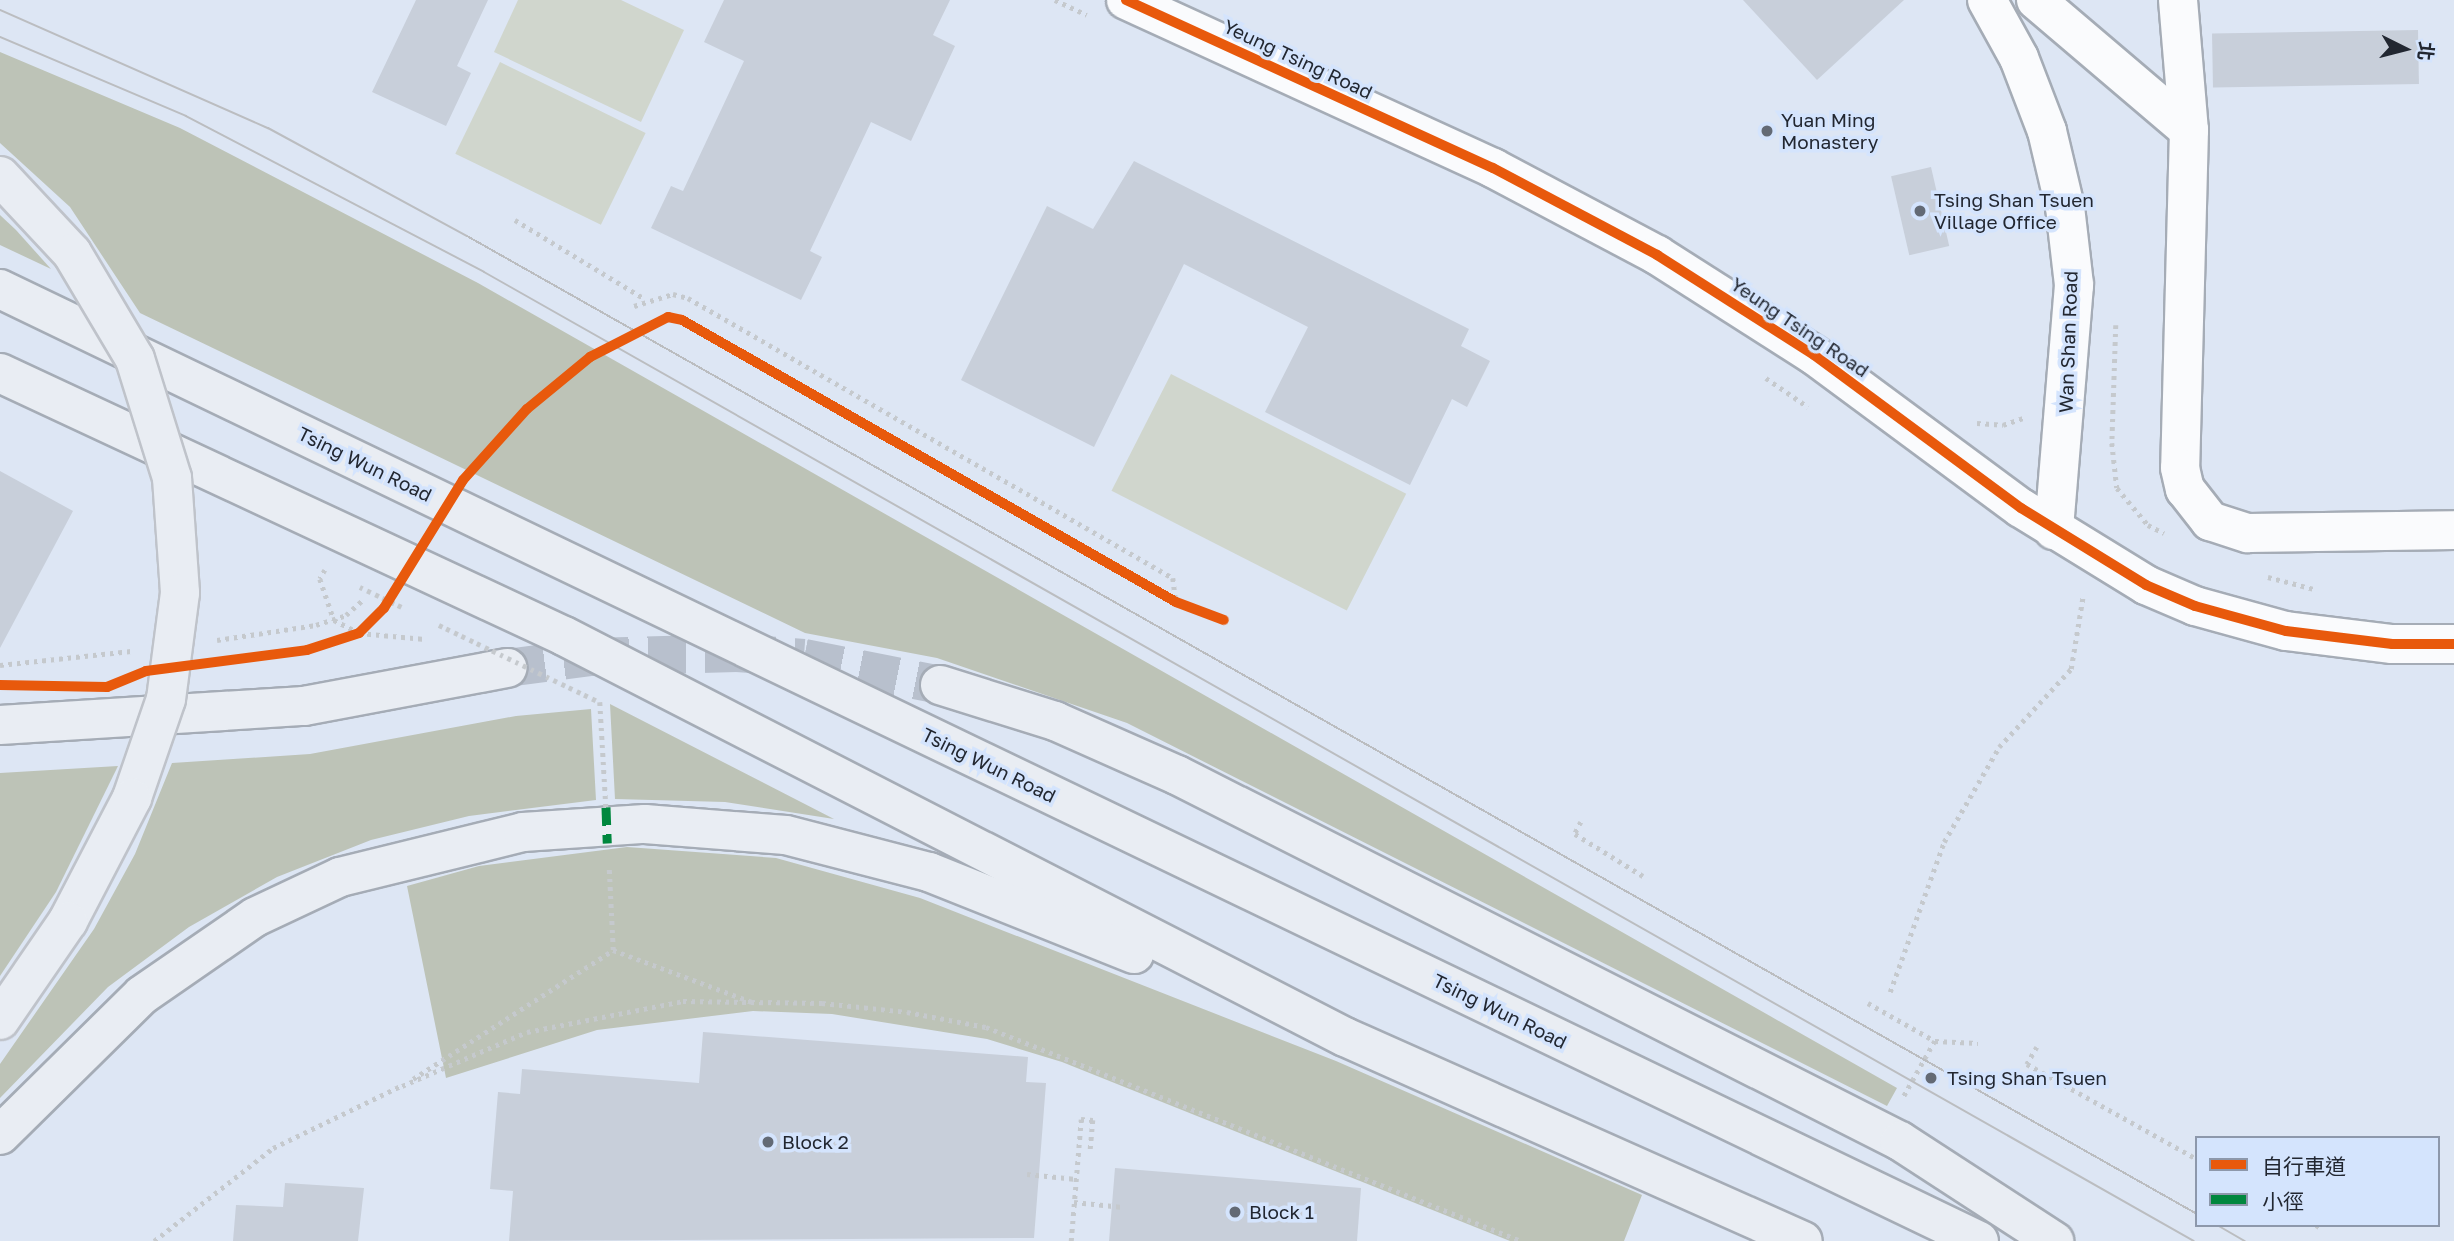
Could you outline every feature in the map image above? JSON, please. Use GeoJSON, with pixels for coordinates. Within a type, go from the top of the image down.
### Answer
{"type":"FeatureCollection","features":[{"type":"Feature","properties":{"kind":"main road"},"geometry":{"type":"LineString","coordinates":[[0,176],[72,253],[135,359],[172,478],[180,593],[166,699],[132,798],[74,911],[0,1020]]}},
{"type":"Feature","properties":{"kind":"main road","name":"Tsing Wun Road"},"geometry":{"type":"LineString","coordinates":[[0,289],[1979,1241]]}},
{"type":"Feature","properties":{"kind":"main road"},"geometry":{"type":"LineString","coordinates":[[0,373],[564,636],[1345,1037]]}},
{"type":"Feature","properties":{"kind":"main road"},"geometry":{"type":"LineString","coordinates":[[0,724],[304,706],[508,668]]}},
{"type":"Feature","properties":{"kind":"main road"},"geometry":{"type":"LineString","coordinates":[[940,685],[1055,721],[1189,781],[1900,1142],[2054,1241]]}},
{"type":"Feature","properties":{"kind":"main road"},"geometry":{"type":"LineString","coordinates":[[0,1135],[142,995],[255,917],[383,864],[565,827],[739,829],[873,855],[1345,1037],[1803,1241]]}},
{"type":"Feature","properties":{"kind":"street","name":"Wan Shan Road"},"geometry":{"type":"LineString","coordinates":[[1987,0],[2019,58],[2047,131],[2065,207],[2074,285],[2054,530]]}},
{"type":"Feature","properties":{"kind":"street"},"geometry":{"type":"LineString","coordinates":[[2036,0],[2189,130]]}},
{"type":"Feature","properties":{"kind":"street"},"geometry":{"type":"LineString","coordinates":[[2178,0],[2189,130],[2180,468],[2195,508],[2210,521],[2248,533],[2454,530]]}},
{"type":"Feature","properties":{"kind":"street","name":"Yeung Tsing Road"},"geometry":{"type":"LineString","coordinates":[[1110,9],[1493,168],[1657,255],[1814,355],[2054,530],[2146,585],[2240,620],[2338,638],[2454,644]]}},
{"type":"Feature","properties":{"kind":"path"},"geometry":{"type":"LineString","coordinates":[[1055,0],[1110,9]]}},
{"type":"Feature","properties":{"kind":"path"},"geometry":{"type":"LineString","coordinates":[[515,220],[646,300]]}},
{"type":"Feature","properties":{"kind":"path"},"geometry":{"type":"LineString","coordinates":[[634,306],[646,300],[673,294],[688,298],[1173,578],[1176,603]]}},
{"type":"Feature","properties":{"kind":"path"},"geometry":{"type":"LineString","coordinates":[[1757,372],[1815,411]]}},
{"type":"Feature","properties":{"kind":"path"},"geometry":{"type":"LineString","coordinates":[[1965,415],[1976,422],[2003,425],[2028,416]]}},
{"type":"Feature","properties":{"kind":"path"},"geometry":{"type":"LineString","coordinates":[[324,570],[320,579],[334,620],[359,633],[426,639]]}},
{"type":"Feature","properties":{"kind":"path"},"geometry":{"type":"LineString","coordinates":[[2073,584],[2093,597]]}},
{"type":"Feature","properties":{"kind":"path"},"geometry":{"type":"LineString","coordinates":[[345,640],[359,633],[375,619],[398,585]]}},
{"type":"Feature","properties":{"kind":"path"},"geometry":{"type":"LineString","coordinates":[[360,587],[402,607]]}},
{"type":"Feature","properties":{"kind":"path"},"geometry":{"type":"LineString","coordinates":[[1890,992],[1944,842],[1999,747],[2071,669],[2084,592]]}},
{"type":"Feature","properties":{"kind":"path"},"geometry":{"type":"LineString","coordinates":[[1164,596],[1188,607]]}},
{"type":"Feature","properties":{"kind":"path"},"geometry":{"type":"LineString","coordinates":[[212,641],[334,620],[364,599]]}},
{"type":"Feature","properties":{"kind":"path"},"geometry":{"type":"LineString","coordinates":[[439,625],[600,702],[606,807]]}},
{"type":"Feature","properties":{"kind":"path"},"geometry":{"type":"LineString","coordinates":[[0,665],[136,650]]}},
{"type":"Feature","properties":{"kind":"path"},"geometry":{"type":"LineString","coordinates":[[1581,822],[1575,834],[1643,876]]}},
{"type":"Feature","properties":{"kind":"path"},"geometry":{"type":"LineString","coordinates":[[608,856],[613,950]]}},
{"type":"Feature","properties":{"kind":"path"},"geometry":{"type":"LineString","coordinates":[[613,950],[756,1003]]}},
{"type":"Feature","properties":{"kind":"path"},"geometry":{"type":"LineString","coordinates":[[402,1086],[613,950]]}},
{"type":"Feature","properties":{"kind":"path"},"geometry":{"type":"LineString","coordinates":[[153,1241],[273,1148],[402,1086],[527,1031],[682,1001],[822,1003],[986,1027],[1521,1241]]}},
{"type":"Feature","properties":{"kind":"path"},"geometry":{"type":"LineString","coordinates":[[1868,1003],[1936,1041],[1978,1043]]}},
{"type":"Feature","properties":{"kind":"path"},"geometry":{"type":"LineString","coordinates":[[1913,1108],[1901,1101],[1936,1041]]}},
{"type":"Feature","properties":{"kind":"path"},"geometry":{"type":"LineString","coordinates":[[2037,1047],[2027,1064],[2195,1158]]}},
{"type":"Feature","properties":{"kind":"path"},"geometry":{"type":"LineString","coordinates":[[1071,1241],[1081,1119],[1093,1120],[1090,1153]]}},
{"type":"Feature","properties":{"kind":"path"},"geometry":{"type":"LineString","coordinates":[[1027,1174],[1076,1179]]}},
{"type":"Feature","properties":{"kind":"path"},"geometry":{"type":"LineString","coordinates":[[1074,1202],[1123,1207]]}},
{"type":"Feature","properties":{"kind":"shaded area"},"geometry":{"type":"Polygon","coordinates":[[[518,0],[621,0],[684,30],[641,122],[494,52],[518,0]]]}},
{"type":"Feature","properties":{"kind":"shaded area"},"geometry":{"type":"Polygon","coordinates":[[[0,52],[180,128],[478,283],[1897,1088],[1887,1106],[1127,723],[937,658],[805,633],[140,313],[70,207],[0,143],[0,52]]]}},
{"type":"Feature","properties":{"kind":"shaded area"},"geometry":{"type":"Polygon","coordinates":[[[500,62],[646,133],[601,225],[455,154],[500,62]]]}},
{"type":"Feature","properties":{"kind":"shaded area"},"geometry":{"type":"Polygon","coordinates":[[[0,215],[16,230],[51,269],[0,245],[0,215]]]}},
{"type":"Feature","properties":{"kind":"shaded area"},"geometry":{"type":"Polygon","coordinates":[[[1171,374],[1406,494],[1347,611],[1112,491],[1171,374]]]}},
{"type":"Feature","properties":{"kind":"shaded area"},"geometry":{"type":"Polygon","coordinates":[[[610,704],[834,819],[725,802],[615,799],[610,704]]]}},
{"type":"Feature","properties":{"kind":"shaded area"},"geometry":{"type":"Polygon","coordinates":[[[591,709],[596,800],[469,816],[371,840],[277,877],[189,927],[108,987],[0,1098],[0,1064],[94,929],[135,854],[172,763],[310,754],[516,716],[591,709]]]}},
{"type":"Feature","properties":{"kind":"shaded area"},"geometry":{"type":"Polygon","coordinates":[[[118,766],[56,892],[0,976],[0,773],[118,766]]]}},
{"type":"Feature","properties":{"kind":"shaded area"},"geometry":{"type":"Polygon","coordinates":[[[627,847],[776,858],[920,898],[1336,1061],[1642,1195],[1624,1241],[1510,1241],[1062,1062],[987,1039],[832,1014],[753,1011],[597,1030],[446,1078],[407,886],[479,866],[627,847]]]}},
{"type":"Feature","properties":{"kind":"building"},"geometry":{"type":"Polygon","coordinates":[[[416,0],[488,0],[457,66],[471,73],[446,126],[372,92],[416,0]]]}},
{"type":"Feature","properties":{"kind":"building"},"geometry":{"type":"Polygon","coordinates":[[[724,0],[950,0],[933,35],[955,46],[911,141],[871,122],[810,251],[822,257],[801,300],[651,228],[671,186],[683,191],[744,61],[704,42],[724,0]]]}},
{"type":"Feature","properties":{"kind":"building"},"geometry":{"type":"Polygon","coordinates":[[[1743,0],[1904,0],[1817,80],[1743,0]]]}},
{"type":"Feature","properties":{"kind":"building"},"geometry":{"type":"Polygon","coordinates":[[[2418,30],[2419,84],[2213,88],[2212,34],[2418,30]]]}},
{"type":"Feature","properties":{"kind":"building"},"geometry":{"type":"Polygon","coordinates":[[[1134,161],[1469,329],[1461,346],[1490,361],[1467,407],[1452,399],[1410,485],[1265,412],[1308,327],[1184,264],[1094,447],[961,380],[1047,206],[1093,229],[1134,161]]]}},
{"type":"Feature","properties":{"kind":"building","name":"Tsing Shan Tsuen Village Office"},"geometry":{"type":"Polygon","coordinates":[[[1931,167],[1949,246],[1909,255],[1891,176],[1931,167]]]}},
{"type":"Feature","properties":{"kind":"building"},"geometry":{"type":"Polygon","coordinates":[[[0,471],[73,511],[0,648],[0,471]]]}},
{"type":"Feature","properties":{"kind":"building","name":"Block 2"},"geometry":{"type":"Polygon","coordinates":[[[703,1032],[1028,1057],[1026,1082],[1046,1083],[1034,1238],[509,1241],[513,1191],[490,1189],[498,1092],[520,1094],[522,1069],[699,1083],[703,1032]]]}},
{"type":"Feature","properties":{"kind":"building","name":"Block 1"},"geometry":{"type":"Polygon","coordinates":[[[1115,1168],[1361,1188],[1357,1241],[1109,1241],[1115,1168]]]}},
{"type":"Feature","properties":{"kind":"building"},"geometry":{"type":"Polygon","coordinates":[[[285,1183],[364,1188],[358,1241],[233,1241],[236,1205],[283,1207],[285,1183]]]}},
{"type":"Feature","properties":{"kind":"tunnel"},"geometry":{"type":"LineString","coordinates":[[507,668],[591,657],[737,653],[804,658],[940,685]]}},
{"type":"Feature","properties":{"kind":"tram line"},"geometry":{"type":"LineString","coordinates":[[0,10],[268,128],[467,236],[2195,1213]]}},
{"type":"Feature","properties":{"kind":"tram line"},"geometry":{"type":"LineString","coordinates":[[0,37],[186,116],[484,272],[2194,1241]]}},
{"type":"Feature","properties":{"kind":"tram line"},"geometry":{"type":"LineString","coordinates":[[2220,1227],[2245,1241]]}},
{"type":"Feature","properties":{"kind":"marked path"},"geometry":{"type":"LineString","coordinates":[[606,807],[607,843]]}},
{"type":"Feature","properties":{"kind":"cycle path"},"geometry":{"type":"LineString","coordinates":[[1126,0],[1493,168],[1657,255],[1814,355],[2021,508],[2146,585],[2195,606],[2286,631],[2392,644],[2454,644]]}},
{"type":"Feature","properties":{"kind":"cycle path"},"geometry":{"type":"LineString","coordinates":[[0,685],[107,687],[146,671],[307,650],[359,633],[384,608],[463,480],[527,409],[590,357],[668,317],[682,320],[1176,602],[1224,620]]}},
{"type":"Feature","properties":{"kind":"place","name":"Yuan Ming Monastery"},"geometry":{"type":"Point","coordinates":[1767,131]}},
{"type":"Feature","properties":{"kind":"place","name":"Tsing Shan Tsuen Village Office"},"geometry":{"type":"Point","coordinates":[1920,211]}},
{"type":"Feature","properties":{"kind":"place","name":"Tsing Shan Tsuen"},"geometry":{"type":"Point","coordinates":[1931,1078]}},
{"type":"Feature","properties":{"kind":"place","name":"Block 2"},"geometry":{"type":"Point","coordinates":[768,1142]}},
{"type":"Feature","properties":{"kind":"place","name":"Block 1"},"geometry":{"type":"Point","coordinates":[1235,1212]}}]}
